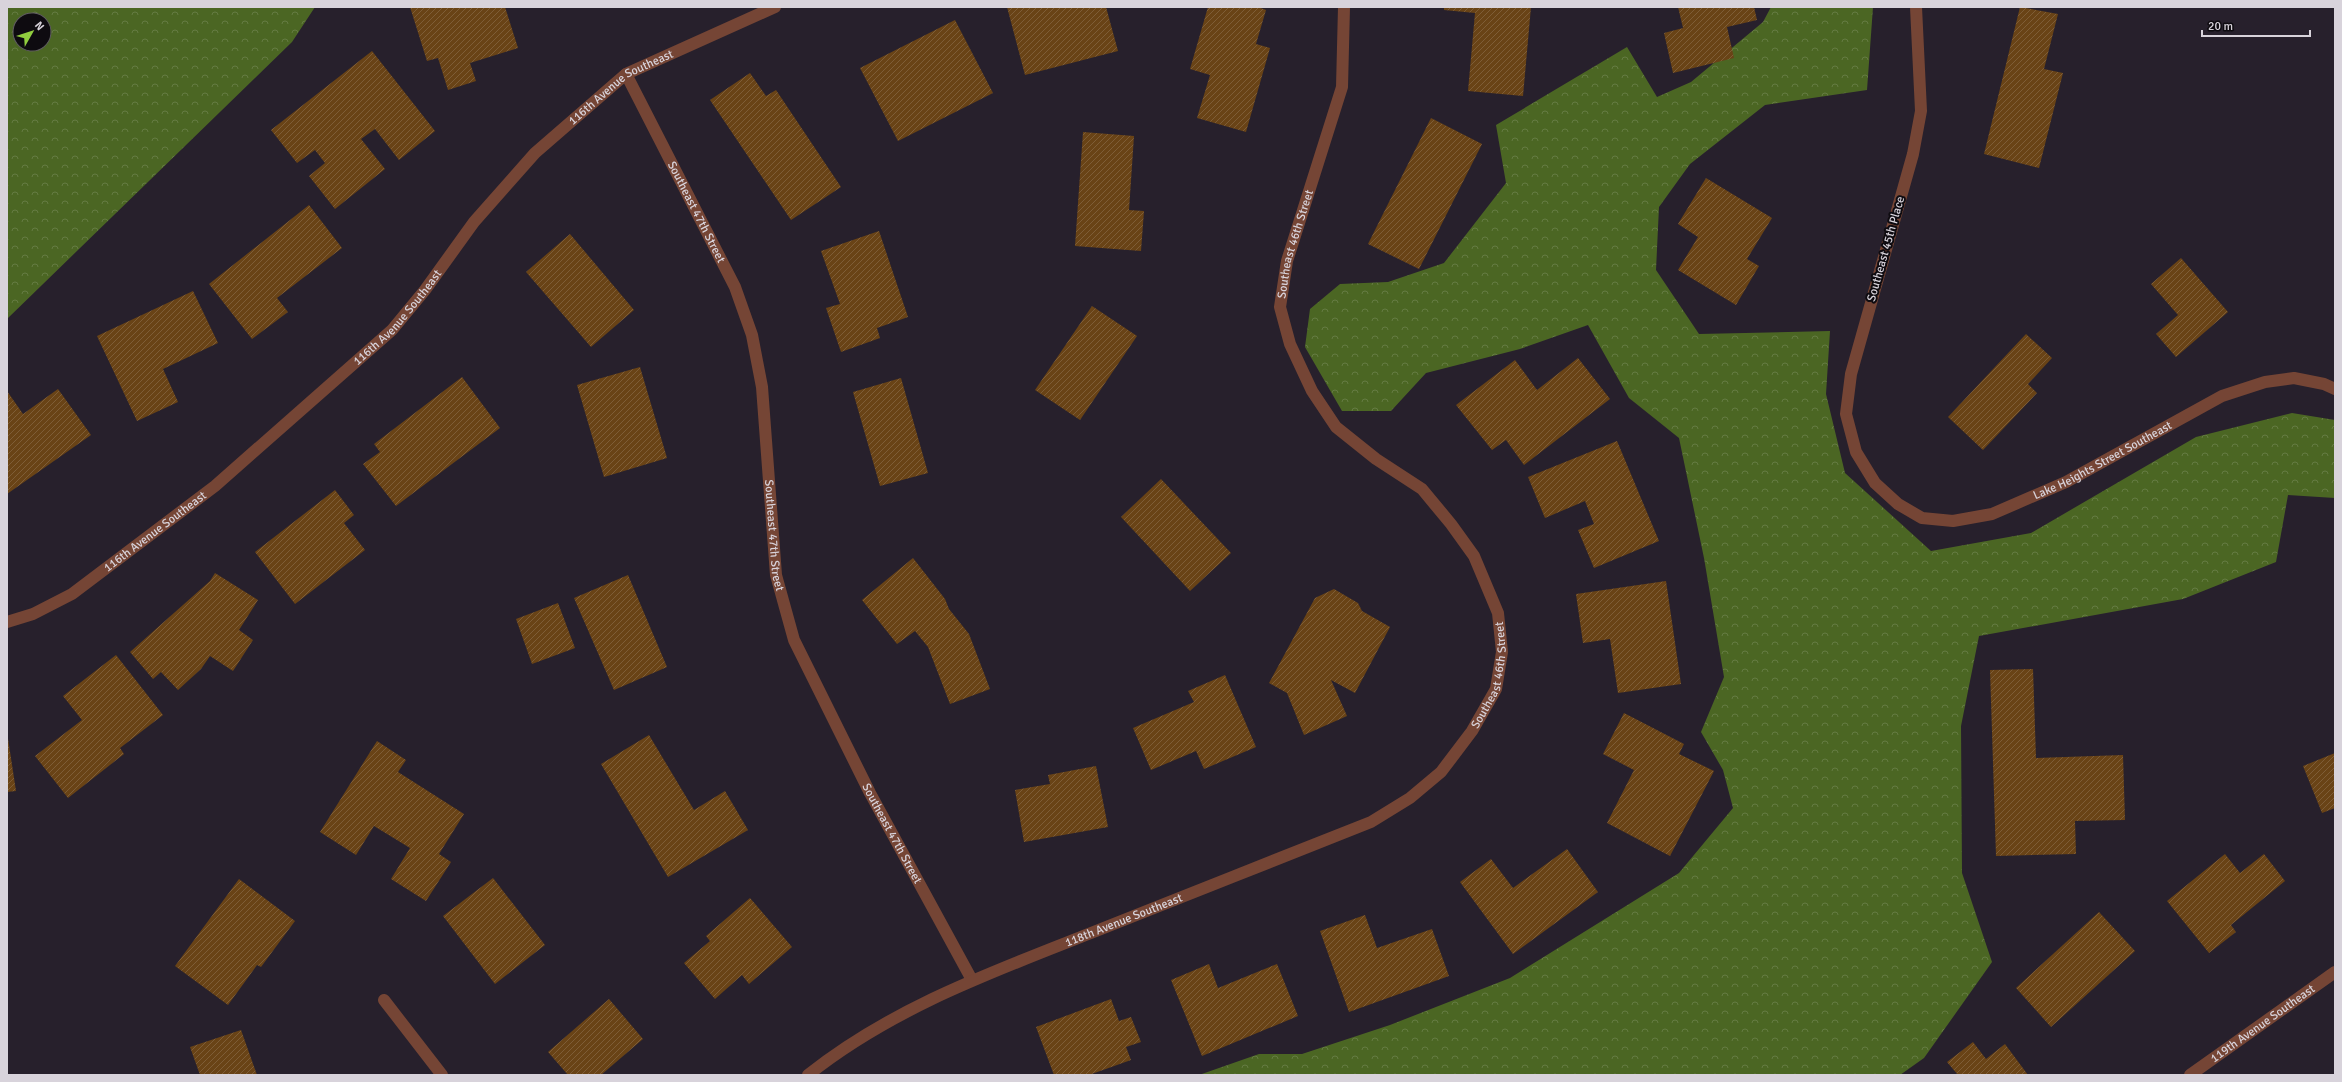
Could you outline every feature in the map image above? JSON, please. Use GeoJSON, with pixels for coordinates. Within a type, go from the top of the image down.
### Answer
{"type":"FeatureCollection","features":[{"type":"Feature","properties":{"kind":"street","name":"116th Avenue Southeast"},"geometry":{"type":"LineString","coordinates":[[7,622],[33,614],[79,590],[215,486],[392,330],[425,290],[474,222],[536,153],[626,74],[775,7]]}},
{"type":"Feature","properties":{"kind":"street","name":"Southeast 46th Street"},"geometry":{"type":"LineString","coordinates":[[1344,7],[1342,87],[1287,261],[1280,307],[1290,344],[1312,391],[1336,427],[1376,459],[1422,489],[1451,524],[1474,556],[1498,613],[1502,652],[1496,689],[1472,731],[1441,772]]}},
{"type":"Feature","properties":{"kind":"street","name":"Southeast 45th Place"},"geometry":{"type":"LineString","coordinates":[[1875,483],[1856,452],[1846,414],[1851,374],[1913,154],[1921,111],[1919,36],[1916,7]]}},
{"type":"Feature","properties":{"kind":"street","name":"Southeast 47th Street"},"geometry":{"type":"LineString","coordinates":[[626,74],[735,287],[752,335],[762,387],[776,575],[794,640],[870,793],[972,980]]}},
{"type":"Feature","properties":{"kind":"street","name":"Lake Heights Street Southeast"},"geometry":{"type":"LineString","coordinates":[[1875,483],[1898,504],[1922,518],[1953,521],[1992,514],[2066,482],[2222,396],[2265,382],[2294,378],[2324,384],[2335,389]]}},
{"type":"Feature","properties":{"kind":"street","name":"118th Avenue Southeast"},"geometry":{"type":"LineString","coordinates":[[808,1075],[829,1058],[898,1015],[972,980],[1371,822],[1410,798],[1441,772]]}},
{"type":"Feature","properties":{"kind":"street","name":"119th Avenue Southeast"},"geometry":{"type":"LineString","coordinates":[[2190,1075],[2335,972]]}},
{"type":"Feature","properties":{"kind":"street"},"geometry":{"type":"LineString","coordinates":[[384,1000],[442,1075]]}},
{"type":"Feature","properties":{"kind":"green space"},"geometry":{"type":"Polygon","coordinates":[[[7,7],[315,7],[292,42],[7,319],[7,7]]]}},
{"type":"Feature","properties":{"kind":"green space"},"geometry":{"type":"Polygon","coordinates":[[[1771,7],[1873,7],[1867,90],[1765,105],[1690,164],[1659,207],[1656,270],[1699,334],[1830,331],[1826,394],[1845,473],[1931,551],[2031,533],[2196,437],[2292,413],[2335,420],[2335,498],[2288,495],[2276,562],[2183,599],[1979,636],[1961,726],[1962,873],[1992,962],[1924,1058],[1900,1075],[1199,1075],[1259,1054],[1302,1054],[1390,1025],[1510,978],[1679,873],[1733,808],[1723,770],[1701,732],[1724,677],[1704,558],[1679,438],[1629,398],[1588,325],[1520,349],[1426,373],[1391,411],[1342,411],[1305,347],[1310,309],[1340,284],[1388,282],[1444,263],[1506,183],[1496,125],[1627,47],[1657,97],[1691,82],[1763,22],[1771,7]]]}},
{"type":"Feature","properties":{"kind":"building"},"geometry":{"type":"Polygon","coordinates":[[[410,7],[505,7],[518,48],[470,63],[476,81],[448,90],[438,58],[427,61],[410,7]]]}},
{"type":"Feature","properties":{"kind":"building"},"geometry":{"type":"Polygon","coordinates":[[[1007,7],[1106,7],[1118,51],[1025,75],[1007,7]]]}},
{"type":"Feature","properties":{"kind":"building"},"geometry":{"type":"Polygon","coordinates":[[[1208,7],[1258,7],[1266,10],[1256,44],[1270,48],[1246,132],[1197,118],[1210,75],[1190,69],[1208,7]]]}},
{"type":"Feature","properties":{"kind":"building"},"geometry":{"type":"Polygon","coordinates":[[[1444,7],[1531,7],[1523,96],[1468,91],[1475,13],[1444,10],[1444,7]]]}},
{"type":"Feature","properties":{"kind":"building"},"geometry":{"type":"Polygon","coordinates":[[[1678,7],[1754,7],[1757,20],[1727,27],[1734,58],[1673,73],[1664,33],[1683,28],[1678,7]]]}},
{"type":"Feature","properties":{"kind":"building"},"geometry":{"type":"Polygon","coordinates":[[[2020,7],[2058,14],[2044,69],[2063,73],[2039,168],[1984,154],[2020,7]]]}},
{"type":"Feature","properties":{"kind":"building"},"geometry":{"type":"Polygon","coordinates":[[[955,20],[993,93],[898,141],[860,68],[955,20]]]}},
{"type":"Feature","properties":{"kind":"building"},"geometry":{"type":"Polygon","coordinates":[[[372,51],[435,131],[399,160],[375,129],[361,139],[385,169],[335,209],[309,176],[325,163],[315,150],[297,163],[271,130],[372,51]]]}},
{"type":"Feature","properties":{"kind":"building"},"geometry":{"type":"Polygon","coordinates":[[[750,73],[766,96],[776,90],[841,187],[791,220],[710,100],[750,73]]]}},
{"type":"Feature","properties":{"kind":"building"},"geometry":{"type":"Polygon","coordinates":[[[1431,118],[1482,144],[1419,269],[1368,244],[1431,118]]]}},
{"type":"Feature","properties":{"kind":"building"},"geometry":{"type":"Polygon","coordinates":[[[1083,132],[1134,136],[1129,210],[1144,211],[1141,251],[1075,246],[1083,132]]]}},
{"type":"Feature","properties":{"kind":"building"},"geometry":{"type":"Polygon","coordinates":[[[1706,178],[1772,218],[1747,259],[1759,266],[1736,305],[1678,270],[1698,237],[1678,224],[1706,178]]]}},
{"type":"Feature","properties":{"kind":"building"},"geometry":{"type":"Polygon","coordinates":[[[309,205],[342,248],[277,298],[288,312],[252,339],[209,284],[309,205]]]}},
{"type":"Feature","properties":{"kind":"building"},"geometry":{"type":"Polygon","coordinates":[[[879,231],[908,317],[877,328],[880,338],[841,352],[826,308],[840,304],[821,251],[879,231]]]}},
{"type":"Feature","properties":{"kind":"building"},"geometry":{"type":"Polygon","coordinates":[[[570,234],[634,310],[591,347],[526,272],[570,234]]]}},
{"type":"Feature","properties":{"kind":"building"},"geometry":{"type":"Polygon","coordinates":[[[2181,258],[2228,312],[2176,357],[2156,334],[2178,315],[2151,284],[2181,258]]]}},
{"type":"Feature","properties":{"kind":"building"},"geometry":{"type":"Polygon","coordinates":[[[193,291],[218,343],[163,369],[178,402],[137,421],[97,336],[193,291]]]}},
{"type":"Feature","properties":{"kind":"building"},"geometry":{"type":"Polygon","coordinates":[[[1092,306],[1137,336],[1080,420],[1035,390],[1092,306]]]}},
{"type":"Feature","properties":{"kind":"building"},"geometry":{"type":"Polygon","coordinates":[[[2026,334],[2052,358],[2028,384],[2037,393],[1983,450],[1948,417],[2026,334]]]}},
{"type":"Feature","properties":{"kind":"building"},"geometry":{"type":"Polygon","coordinates":[[[1578,358],[1610,399],[1524,465],[1506,440],[1492,450],[1456,405],[1515,360],[1537,390],[1578,358]]]}},
{"type":"Feature","properties":{"kind":"building"},"geometry":{"type":"Polygon","coordinates":[[[640,367],[667,458],[604,477],[577,385],[640,367]]]}},
{"type":"Feature","properties":{"kind":"building"},"geometry":{"type":"Polygon","coordinates":[[[462,377],[500,428],[396,506],[363,464],[380,452],[374,444],[462,377]]]}},
{"type":"Feature","properties":{"kind":"building"},"geometry":{"type":"Polygon","coordinates":[[[901,378],[928,473],[880,486],[853,392],[901,378]]]}},
{"type":"Feature","properties":{"kind":"building"},"geometry":{"type":"Polygon","coordinates":[[[58,389],[91,435],[7,494],[7,391],[23,414],[58,389]]]}},
{"type":"Feature","properties":{"kind":"building"},"geometry":{"type":"Polygon","coordinates":[[[1617,441],[1659,541],[1594,568],[1578,530],[1594,524],[1585,501],[1545,518],[1528,477],[1617,441]]]}},
{"type":"Feature","properties":{"kind":"building"},"geometry":{"type":"Polygon","coordinates":[[[1161,479],[1231,553],[1190,591],[1121,517],[1161,479]]]}},
{"type":"Feature","properties":{"kind":"building"},"geometry":{"type":"Polygon","coordinates":[[[335,490],[354,515],[344,523],[365,550],[295,604],[255,552],[335,490]]]}},
{"type":"Feature","properties":{"kind":"building"},"geometry":{"type":"Polygon","coordinates":[[[913,558],[945,599],[949,609],[969,634],[990,689],[950,704],[928,647],[915,631],[897,644],[862,600],[913,558]]]}},
{"type":"Feature","properties":{"kind":"building"},"geometry":{"type":"Polygon","coordinates":[[[215,573],[258,600],[239,630],[253,640],[233,671],[210,656],[201,669],[178,690],[161,672],[153,679],[130,652],[210,581],[215,573]]]}},
{"type":"Feature","properties":{"kind":"building"},"geometry":{"type":"Polygon","coordinates":[[[628,575],[667,667],[614,690],[574,598],[628,575]]]}},
{"type":"Feature","properties":{"kind":"building"},"geometry":{"type":"Polygon","coordinates":[[[1666,581],[1681,684],[1618,693],[1610,639],[1583,643],[1576,594],[1666,581]]]}},
{"type":"Feature","properties":{"kind":"building"},"geometry":{"type":"Polygon","coordinates":[[[1334,589],[1358,603],[1362,611],[1390,627],[1355,693],[1331,680],[1347,716],[1304,735],[1287,693],[1269,683],[1315,598],[1334,589]]]}},
{"type":"Feature","properties":{"kind":"building"},"geometry":{"type":"Polygon","coordinates":[[[558,603],[575,648],[532,664],[516,619],[558,603]]]}},
{"type":"Feature","properties":{"kind":"building"},"geometry":{"type":"Polygon","coordinates":[[[116,655],[163,715],[120,748],[124,754],[68,798],[35,756],[82,720],[63,696],[116,655]]]}},
{"type":"Feature","properties":{"kind":"building"},"geometry":{"type":"Polygon","coordinates":[[[2033,669],[2036,758],[2123,755],[2125,820],[2075,821],[2076,854],[1996,856],[1990,670],[2033,669]]]}},
{"type":"Feature","properties":{"kind":"building"},"geometry":{"type":"Polygon","coordinates":[[[1225,675],[1256,747],[1204,769],[1196,751],[1151,770],[1133,728],[1194,702],[1188,691],[1225,675]]]}},
{"type":"Feature","properties":{"kind":"building"},"geometry":{"type":"Polygon","coordinates":[[[1624,713],[1684,744],[1679,754],[1714,771],[1670,856],[1607,823],[1634,770],[1603,754],[1624,713]]]}},
{"type":"Feature","properties":{"kind":"building"},"geometry":{"type":"Polygon","coordinates":[[[7,732],[16,791],[7,792],[7,732]]]}},
{"type":"Feature","properties":{"kind":"building"},"geometry":{"type":"Polygon","coordinates":[[[649,735],[694,810],[725,791],[748,830],[668,877],[601,764],[649,735]]]}},
{"type":"Feature","properties":{"kind":"building"},"geometry":{"type":"Polygon","coordinates":[[[377,741],[406,760],[398,772],[464,814],[439,854],[451,862],[426,901],[391,879],[410,848],[374,826],[356,855],[320,832],[377,741]]]}},
{"type":"Feature","properties":{"kind":"building"},"geometry":{"type":"Polygon","coordinates":[[[2335,753],[2335,808],[2322,813],[2303,766],[2335,753]]]}},
{"type":"Feature","properties":{"kind":"building"},"geometry":{"type":"Polygon","coordinates":[[[1096,766],[1108,827],[1024,842],[1015,790],[1050,784],[1048,775],[1096,766]]]}},
{"type":"Feature","properties":{"kind":"building"},"geometry":{"type":"Polygon","coordinates":[[[1567,849],[1598,892],[1513,954],[1460,882],[1491,859],[1513,888],[1567,849]]]}},
{"type":"Feature","properties":{"kind":"building"},"geometry":{"type":"Polygon","coordinates":[[[2225,854],[2240,873],[2264,854],[2285,881],[2231,925],[2236,932],[2209,953],[2167,901],[2225,854]]]}},
{"type":"Feature","properties":{"kind":"building"},"geometry":{"type":"Polygon","coordinates":[[[493,878],[545,945],[495,984],[443,916],[493,878]]]}},
{"type":"Feature","properties":{"kind":"building"},"geometry":{"type":"Polygon","coordinates":[[[239,879],[295,921],[261,967],[257,965],[228,1005],[175,966],[239,879]]]}},
{"type":"Feature","properties":{"kind":"building"},"geometry":{"type":"Polygon","coordinates":[[[750,898],[792,947],[749,984],[742,975],[715,999],[684,963],[710,941],[706,936],[750,898]]]}},
{"type":"Feature","properties":{"kind":"building"},"geometry":{"type":"Polygon","coordinates":[[[2099,912],[2135,951],[2051,1027],[2016,988],[2099,912]]]}},
{"type":"Feature","properties":{"kind":"building"},"geometry":{"type":"Polygon","coordinates":[[[1365,915],[1377,948],[1432,929],[1449,976],[1349,1012],[1320,931],[1365,915]]]}},
{"type":"Feature","properties":{"kind":"building"},"geometry":{"type":"Polygon","coordinates":[[[1209,964],[1218,988],[1277,964],[1298,1016],[1202,1056],[1171,980],[1209,964]]]}},
{"type":"Feature","properties":{"kind":"building"},"geometry":{"type":"Polygon","coordinates":[[[609,999],[643,1039],[601,1075],[568,1075],[548,1052],[609,999]]]}},
{"type":"Feature","properties":{"kind":"building"},"geometry":{"type":"Polygon","coordinates":[[[1111,999],[1119,1021],[1131,1017],[1141,1042],[1126,1047],[1131,1060],[1089,1075],[1054,1075],[1036,1027],[1111,999]]]}},
{"type":"Feature","properties":{"kind":"building"},"geometry":{"type":"Polygon","coordinates":[[[241,1030],[257,1075],[200,1075],[190,1047],[241,1030]]]}},
{"type":"Feature","properties":{"kind":"building"},"geometry":{"type":"Polygon","coordinates":[[[1973,1042],[1986,1059],[2005,1044],[2028,1075],[1958,1075],[1947,1062],[1973,1042]]]}}]}
